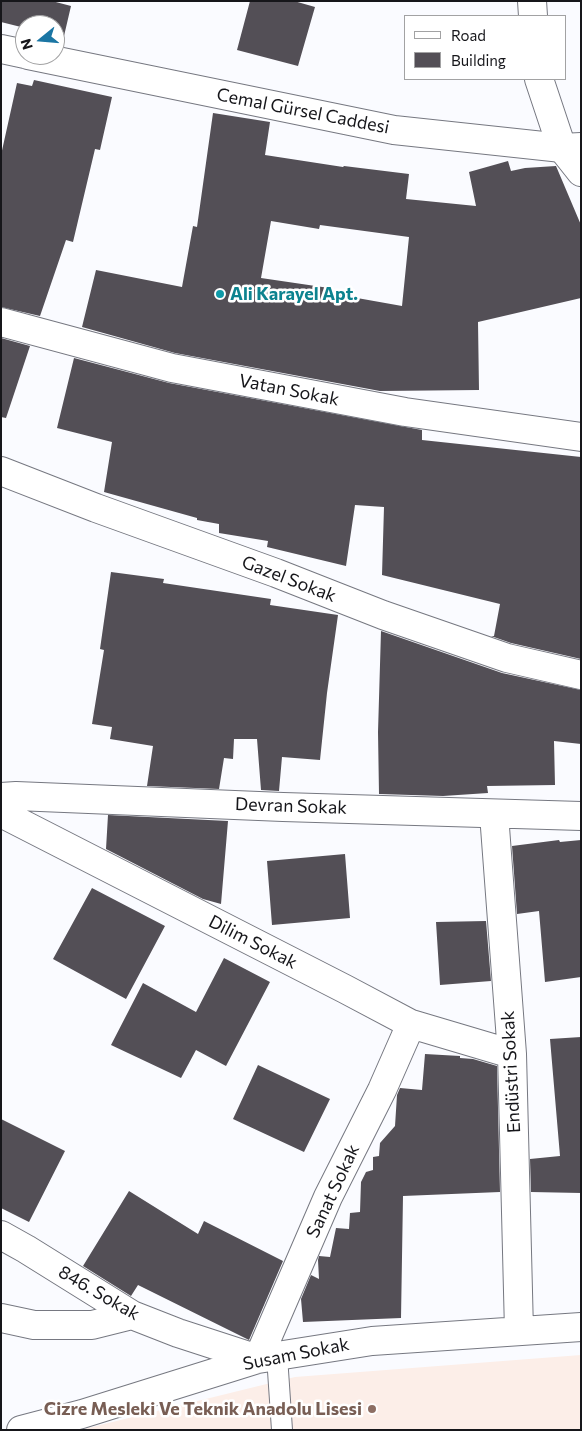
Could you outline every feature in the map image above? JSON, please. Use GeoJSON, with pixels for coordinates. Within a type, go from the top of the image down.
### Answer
{"type":"FeatureCollection","features":[{"type":"Feature","properties":{"kind":"street"},"geometry":{"type":"LineString","coordinates":[[532,1],[533,15]]}},
{"type":"Feature","properties":{"kind":"street","name":"Cemal Gürsel Caddesi"},"geometry":{"type":"LineString","coordinates":[[1,50],[15,53]]}},
{"type":"Feature","properties":{"kind":"street","name":"Cemal Gürsel Caddesi"},"geometry":{"type":"LineString","coordinates":[[65,63],[394,130],[572,147]]}},
{"type":"Feature","properties":{"kind":"street"},"geometry":{"type":"LineString","coordinates":[[539,80],[572,147],[581,172]]}},
{"type":"Feature","properties":{"kind":"street","name":"Vatan Sokak"},"geometry":{"type":"LineString","coordinates":[[1,322],[172,368],[405,412],[581,437]]}},
{"type":"Feature","properties":{"kind":"street","name":"Gazel Sokak"},"geometry":{"type":"LineString","coordinates":[[1,471],[96,508],[276,573],[383,615],[507,658],[581,675]]}},
{"type":"Feature","properties":{"kind":"street","name":"Devran Sokak"},"geometry":{"type":"LineString","coordinates":[[1,797],[581,816]]}},
{"type":"Feature","properties":{"kind":"street","name":"Dilim Sokak"},"geometry":{"type":"LineString","coordinates":[[1,813],[411,1024],[512,1054]]}},
{"type":"Feature","properties":{"kind":"street","name":"Endüstri Sokak"},"geometry":{"type":"LineString","coordinates":[[494,814],[512,1054],[519,1331]]}},
{"type":"Feature","properties":{"kind":"street","name":"Sanat Sokak"},"geometry":{"type":"LineString","coordinates":[[268,1357],[328,1197],[382,1090],[411,1024]]}},
{"type":"Feature","properties":{"kind":"street","name":"846. Sokak"},"geometry":{"type":"LineString","coordinates":[[1,1235],[132,1315],[178,1333],[268,1357]]}},
{"type":"Feature","properties":{"kind":"street"},"geometry":{"type":"LineString","coordinates":[[1,1318],[34,1325],[92,1325],[132,1315]]}},
{"type":"Feature","properties":{"kind":"street","name":"Susam Sokak"},"geometry":{"type":"LineString","coordinates":[[21,1430],[82,1414],[268,1357],[372,1341],[581,1327]]}},
{"type":"Feature","properties":{"kind":"lane"},"geometry":{"type":"LineString","coordinates":[[268,1357],[282,1430]]}},
{"type":"Feature","properties":{"kind":"shaded area","name":"Cizre Mesleki Ve Teknik Anadolu Lisesi"},"geometry":{"type":"Polygon","coordinates":[[[581,1355],[581,1430],[80,1430],[295,1377],[581,1355]]]}},
{"type":"Feature","properties":{"kind":"building"},"geometry":{"type":"Polygon","coordinates":[[[1,1],[52,1],[71,6],[65,32],[65,15],[15,15],[15,26],[1,22],[1,1]]]}},
{"type":"Feature","properties":{"kind":"building"},"geometry":{"type":"Polygon","coordinates":[[[250,1],[294,1],[315,7],[298,66],[237,50],[250,1]]]}},
{"type":"Feature","properties":{"kind":"building"},"geometry":{"type":"Polygon","coordinates":[[[34,80],[112,97],[100,150],[95,149],[73,242],[66,240],[40,316],[1,307],[1,155],[17,83],[32,86],[34,80]]]}},
{"type":"Feature","properties":{"kind":"building"},"geometry":{"type":"Polygon","coordinates":[[[213,113],[270,122],[265,155],[343,167],[409,174],[406,199],[476,206],[469,172],[508,161],[511,171],[556,166],[581,225],[581,298],[478,322],[479,390],[380,391],[175,353],[82,327],[96,270],[182,287],[193,226],[197,227],[213,113]],[[271,221],[261,278],[329,288],[329,293],[402,306],[409,237],[320,225],[319,229],[271,221]]]}},
{"type":"Feature","properties":{"kind":"building"},"geometry":{"type":"Polygon","coordinates":[[[1,338],[30,346],[6,418],[1,417],[1,338]]]}},
{"type":"Feature","properties":{"kind":"building"},"geometry":{"type":"Polygon","coordinates":[[[74,358],[169,383],[422,430],[422,440],[581,457],[581,659],[511,643],[491,636],[494,636],[500,604],[382,575],[384,507],[355,505],[346,566],[267,547],[268,541],[219,533],[219,524],[197,520],[197,518],[104,492],[112,442],[57,428],[74,358]]]}},
{"type":"Feature","properties":{"kind":"building"},"geometry":{"type":"Polygon","coordinates":[[[111,572],[164,579],[163,583],[271,599],[270,605],[338,615],[320,760],[282,757],[279,791],[261,790],[257,739],[234,739],[233,759],[224,758],[219,789],[147,786],[153,746],[110,739],[112,727],[92,724],[104,650],[100,649],[111,572]]]}},
{"type":"Feature","properties":{"kind":"building"},"geometry":{"type":"Polygon","coordinates":[[[381,631],[502,673],[581,690],[581,744],[554,741],[555,785],[487,786],[488,793],[443,796],[379,794],[378,732],[381,631]]]}},
{"type":"Feature","properties":{"kind":"building"},"geometry":{"type":"Polygon","coordinates":[[[108,815],[228,821],[221,904],[203,899],[106,849],[108,815]]]}},
{"type":"Feature","properties":{"kind":"building"},"geometry":{"type":"Polygon","coordinates":[[[559,840],[560,842],[581,840],[581,977],[545,982],[539,911],[517,914],[512,846],[559,840]]]}},
{"type":"Feature","properties":{"kind":"building"},"geometry":{"type":"Polygon","coordinates":[[[345,854],[350,918],[272,925],[267,861],[345,854]]]}},
{"type":"Feature","properties":{"kind":"building"},"geometry":{"type":"Polygon","coordinates":[[[92,888],[165,926],[126,999],[53,959],[92,888]]]}},
{"type":"Feature","properties":{"kind":"building"},"geometry":{"type":"Polygon","coordinates":[[[486,921],[491,981],[440,985],[436,922],[486,921]]]}},
{"type":"Feature","properties":{"kind":"building"},"geometry":{"type":"Polygon","coordinates":[[[224,958],[270,982],[226,1066],[196,1050],[181,1078],[111,1045],[143,983],[196,1012],[224,958]]]}},
{"type":"Feature","properties":{"kind":"building"},"geometry":{"type":"Polygon","coordinates":[[[581,1037],[581,1193],[531,1192],[530,1159],[560,1156],[550,1039],[581,1037]]]}},
{"type":"Feature","properties":{"kind":"building"},"geometry":{"type":"Polygon","coordinates":[[[425,1054],[460,1056],[460,1058],[473,1059],[497,1066],[500,1192],[403,1196],[401,1318],[303,1322],[301,1299],[311,1275],[319,1279],[319,1256],[330,1257],[336,1228],[349,1229],[350,1213],[360,1212],[361,1182],[366,1172],[373,1170],[373,1157],[379,1156],[380,1143],[395,1126],[397,1095],[400,1088],[422,1090],[425,1054]]]}},
{"type":"Feature","properties":{"kind":"building"},"geometry":{"type":"Polygon","coordinates":[[[258,1065],[330,1099],[304,1152],[233,1119],[258,1065]]]}},
{"type":"Feature","properties":{"kind":"building"},"geometry":{"type":"Polygon","coordinates":[[[1,1119],[65,1151],[29,1222],[1,1208],[1,1119]]]}},
{"type":"Feature","properties":{"kind":"building"},"geometry":{"type":"Polygon","coordinates":[[[129,1191],[198,1234],[204,1221],[283,1261],[249,1340],[138,1285],[131,1296],[83,1266],[129,1191]]]}},
{"type":"Feature","properties":{"kind":"place","name":"Ali Karayel Apt."},"geometry":{"type":"Point","coordinates":[220,294]}},
{"type":"Feature","properties":{"kind":"place","name":"Cizre Mesleki Ve Teknik Anadolu Lisesi"},"geometry":{"type":"Point","coordinates":[372,1409]}}]}
